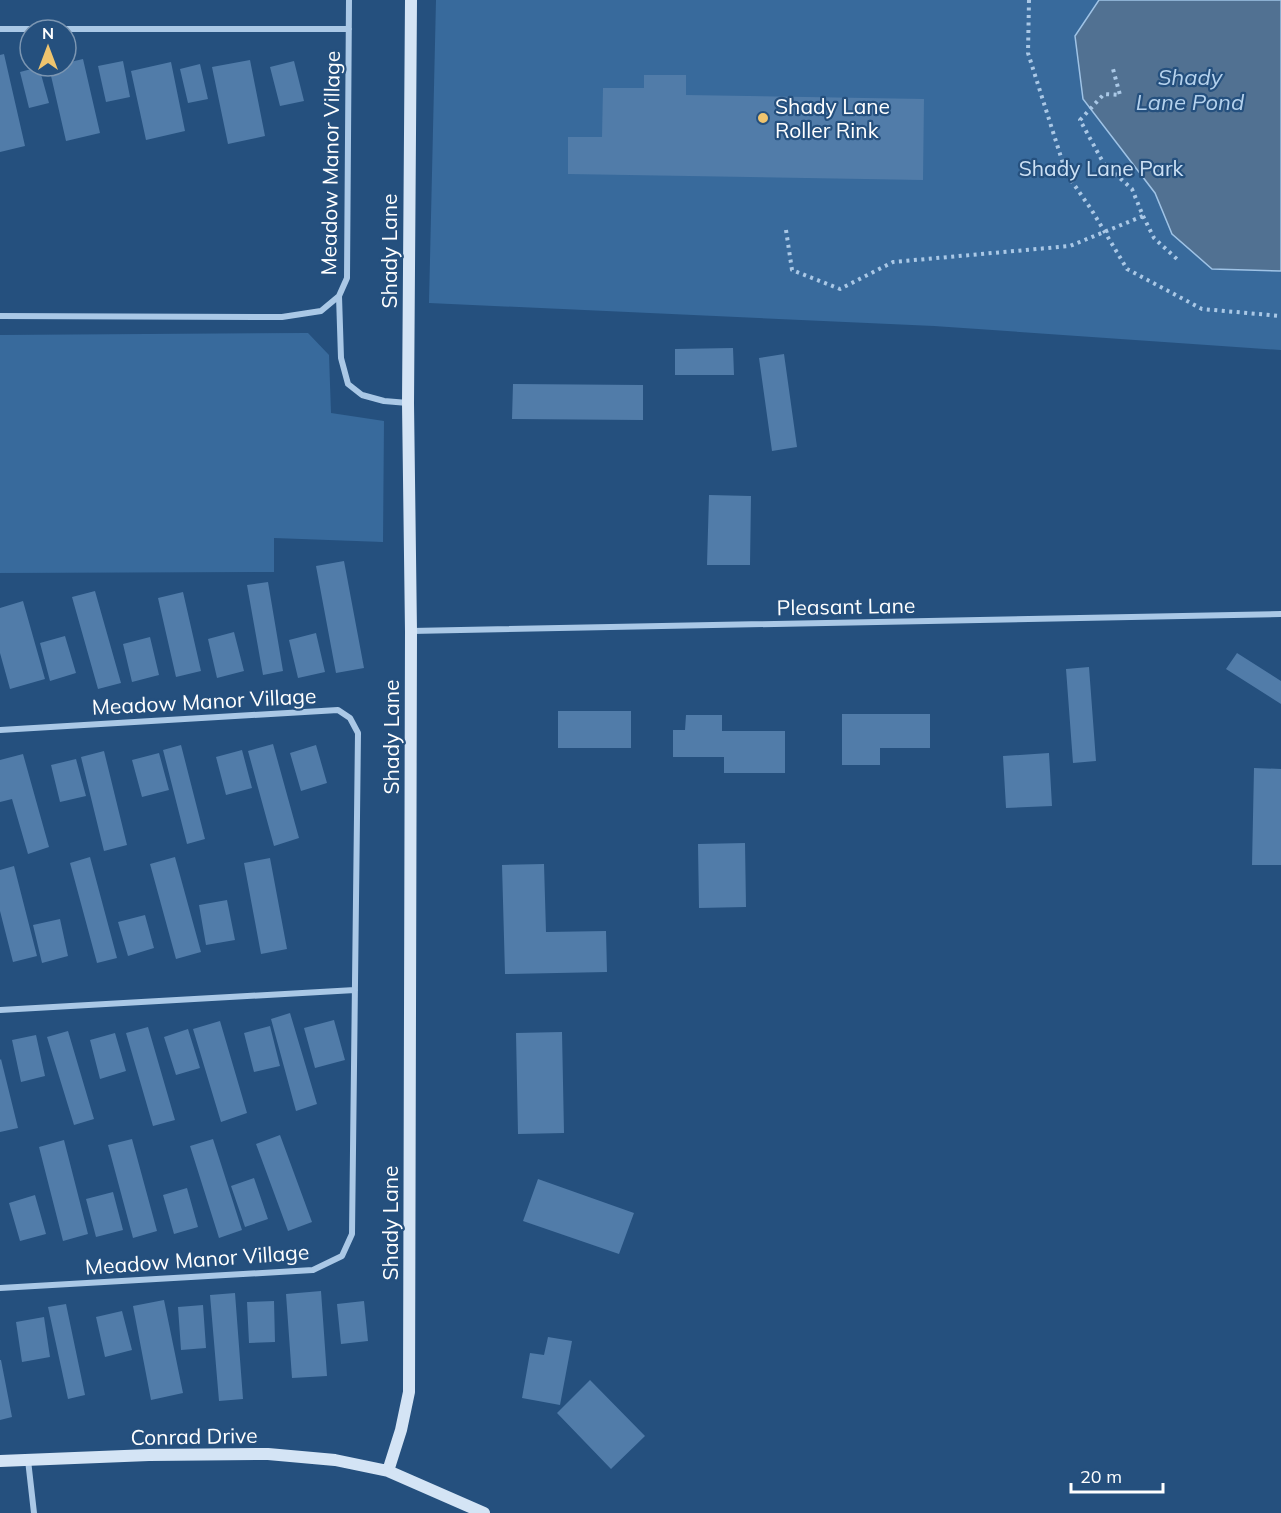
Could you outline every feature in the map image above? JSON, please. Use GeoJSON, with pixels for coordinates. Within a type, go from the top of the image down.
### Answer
{"type":"FeatureCollection","features":[{"type":"Feature","properties":{"kind":"main road","name":"Shady Lane"},"geometry":{"type":"LineString","coordinates":[[388,1472],[401,1430],[409,1392],[411,631],[408,403],[411,0]]}},
{"type":"Feature","properties":{"kind":"main road","name":"Conrad Drive"},"geometry":{"type":"LineString","coordinates":[[0,1461],[149,1455],[268,1454],[335,1460],[388,1472],[484,1513]]}},
{"type":"Feature","properties":{"kind":"street","name":"Meadow Manor Village"},"geometry":{"type":"LineString","coordinates":[[349,0],[347,278],[339,296],[341,358],[348,384],[362,395],[384,401],[408,403]]}},
{"type":"Feature","properties":{"kind":"street","name":"Meadow Manor Village"},"geometry":{"type":"LineString","coordinates":[[0,29],[349,29]]}},
{"type":"Feature","properties":{"kind":"street","name":"Meadow Manor Village"},"geometry":{"type":"LineString","coordinates":[[0,316],[282,317],[321,310],[339,296]]}},
{"type":"Feature","properties":{"kind":"street","name":"Pleasant Lane"},"geometry":{"type":"LineString","coordinates":[[411,631],[1281,615]]}},
{"type":"Feature","properties":{"kind":"street","name":"Meadow Manor Village"},"geometry":{"type":"LineString","coordinates":[[0,730],[338,710],[350,718],[358,733],[352,1234],[342,1256],[313,1270],[0,1288]]}},
{"type":"Feature","properties":{"kind":"street"},"geometry":{"type":"LineString","coordinates":[[0,1010],[355,990]]}},
{"type":"Feature","properties":{"kind":"street"},"geometry":{"type":"LineString","coordinates":[[27,1460],[34,1513]]}},
{"type":"Feature","properties":{"kind":"path"},"geometry":{"type":"LineString","coordinates":[[1029,0],[1028,53],[1066,173],[1127,269],[1202,309],[1281,316]]}},
{"type":"Feature","properties":{"kind":"path"},"geometry":{"type":"LineString","coordinates":[[1113,69],[1120,95],[1104,94],[1080,120],[1104,164],[1132,189],[1154,238],[1178,260]]}},
{"type":"Feature","properties":{"kind":"path"},"geometry":{"type":"LineString","coordinates":[[786,230],[792,270],[840,289],[893,262],[1070,246],[1143,216]]}},
{"type":"Feature","properties":{"kind":"green space","name":"Shady Lane Park"},"geometry":{"type":"Polygon","coordinates":[[[436,0],[1281,0],[1281,350],[934,326],[429,303],[436,0]]]}},
{"type":"Feature","properties":{"kind":"green space"},"geometry":{"type":"Polygon","coordinates":[[[308,333],[329,355],[331,413],[384,421],[383,542],[274,538],[274,572],[0,573],[0,335],[308,333]]]}},
{"type":"Feature","properties":{"kind":"water","name":"Shady Lane Pond"},"geometry":{"type":"Polygon","coordinates":[[[1099,0],[1281,0],[1281,271],[1212,269],[1172,234],[1155,193],[1083,99],[1075,36],[1099,0]]]}},
{"type":"Feature","properties":{"kind":"building"},"geometry":{"type":"Polygon","coordinates":[[[4,54],[25,146],[0,152],[0,55],[4,54]]]}},
{"type":"Feature","properties":{"kind":"building"},"geometry":{"type":"Polygon","coordinates":[[[83,59],[100,133],[66,141],[52,78],[78,78],[78,60],[83,59]]]}},
{"type":"Feature","properties":{"kind":"building"},"geometry":{"type":"Polygon","coordinates":[[[250,60],[265,136],[228,144],[212,67],[250,60]]]}},
{"type":"Feature","properties":{"kind":"building"},"geometry":{"type":"Polygon","coordinates":[[[123,61],[130,97],[106,102],[98,66],[123,61]]]}},
{"type":"Feature","properties":{"kind":"building"},"geometry":{"type":"Polygon","coordinates":[[[294,61],[304,101],[280,106],[270,67],[294,61]]]}},
{"type":"Feature","properties":{"kind":"building"},"geometry":{"type":"Polygon","coordinates":[[[171,62],[185,131],[146,140],[131,71],[171,62]]]}},
{"type":"Feature","properties":{"kind":"building"},"geometry":{"type":"Polygon","coordinates":[[[200,64],[208,99],[188,103],[180,69],[200,64]]]}},
{"type":"Feature","properties":{"kind":"building","name":"Shady Lane Roller Rink"},"geometry":{"type":"Polygon","coordinates":[[[644,75],[686,75],[686,95],[924,99],[923,180],[568,174],[568,137],[602,137],[603,88],[644,88],[644,75]]]}},
{"type":"Feature","properties":{"kind":"building"},"geometry":{"type":"Polygon","coordinates":[[[22,78],[42,78],[49,103],[29,108],[22,78]]]}},
{"type":"Feature","properties":{"kind":"building"},"geometry":{"type":"Polygon","coordinates":[[[733,348],[734,375],[675,375],[675,349],[733,348]]]}},
{"type":"Feature","properties":{"kind":"building"},"geometry":{"type":"Polygon","coordinates":[[[784,354],[797,447],[772,451],[759,358],[784,354]]]}},
{"type":"Feature","properties":{"kind":"building"},"geometry":{"type":"Polygon","coordinates":[[[513,384],[643,385],[643,420],[512,419],[513,384]]]}},
{"type":"Feature","properties":{"kind":"building"},"geometry":{"type":"Polygon","coordinates":[[[709,495],[751,496],[750,565],[707,565],[709,495]]]}},
{"type":"Feature","properties":{"kind":"building"},"geometry":{"type":"Polygon","coordinates":[[[344,561],[364,668],[336,673],[316,566],[344,561]]]}},
{"type":"Feature","properties":{"kind":"building"},"geometry":{"type":"Polygon","coordinates":[[[268,582],[283,671],[263,675],[247,585],[268,582]]]}},
{"type":"Feature","properties":{"kind":"building"},"geometry":{"type":"Polygon","coordinates":[[[95,591],[121,683],[98,689],[72,597],[95,591]]]}},
{"type":"Feature","properties":{"kind":"building"},"geometry":{"type":"Polygon","coordinates":[[[183,592],[201,671],[176,677],[158,598],[183,592]]]}},
{"type":"Feature","properties":{"kind":"building"},"geometry":{"type":"Polygon","coordinates":[[[23,601],[45,679],[10,689],[0,653],[0,608],[23,601]]]}},
{"type":"Feature","properties":{"kind":"building"},"geometry":{"type":"Polygon","coordinates":[[[234,632],[244,671],[217,678],[208,639],[234,632]]]}},
{"type":"Feature","properties":{"kind":"building"},"geometry":{"type":"Polygon","coordinates":[[[316,633],[325,672],[298,678],[289,640],[316,633]]]}},
{"type":"Feature","properties":{"kind":"building"},"geometry":{"type":"Polygon","coordinates":[[[65,636],[76,673],[50,681],[40,643],[65,636]]]}},
{"type":"Feature","properties":{"kind":"building"},"geometry":{"type":"Polygon","coordinates":[[[150,637],[159,675],[132,682],[123,644],[150,637]]]}},
{"type":"Feature","properties":{"kind":"building"},"geometry":{"type":"Polygon","coordinates":[[[1237,653],[1281,681],[1281,704],[1226,669],[1237,653]]]}},
{"type":"Feature","properties":{"kind":"building"},"geometry":{"type":"Polygon","coordinates":[[[1089,667],[1096,761],[1073,763],[1066,669],[1089,667]]]}},
{"type":"Feature","properties":{"kind":"building"},"geometry":{"type":"Polygon","coordinates":[[[558,711],[631,711],[631,748],[558,748],[558,711]]]}},
{"type":"Feature","properties":{"kind":"building"},"geometry":{"type":"Polygon","coordinates":[[[842,714],[930,714],[930,748],[880,748],[880,765],[842,765],[842,714]]]}},
{"type":"Feature","properties":{"kind":"building"},"geometry":{"type":"Polygon","coordinates":[[[686,715],[722,715],[722,731],[785,731],[785,773],[724,773],[724,757],[673,757],[673,730],[685,730],[686,715]]]}},
{"type":"Feature","properties":{"kind":"building"},"geometry":{"type":"Polygon","coordinates":[[[273,744],[299,838],[274,846],[248,751],[273,744]]]}},
{"type":"Feature","properties":{"kind":"building"},"geometry":{"type":"Polygon","coordinates":[[[181,745],[205,839],[187,844],[163,750],[181,745]]]}},
{"type":"Feature","properties":{"kind":"building"},"geometry":{"type":"Polygon","coordinates":[[[316,745],[327,783],[301,791],[290,753],[316,745]]]}},
{"type":"Feature","properties":{"kind":"building"},"geometry":{"type":"Polygon","coordinates":[[[242,750],[252,788],[226,795],[216,757],[242,750]]]}},
{"type":"Feature","properties":{"kind":"building"},"geometry":{"type":"Polygon","coordinates":[[[104,751],[127,845],[104,851],[81,757],[104,751]]]}},
{"type":"Feature","properties":{"kind":"building"},"geometry":{"type":"Polygon","coordinates":[[[159,753],[169,790],[142,797],[132,760],[159,753]]]}},
{"type":"Feature","properties":{"kind":"building"},"geometry":{"type":"Polygon","coordinates":[[[1049,753],[1052,806],[1006,808],[1003,756],[1049,753]]]}},
{"type":"Feature","properties":{"kind":"building"},"geometry":{"type":"Polygon","coordinates":[[[23,754],[49,847],[28,854],[12,799],[0,802],[0,760],[23,754]]]}},
{"type":"Feature","properties":{"kind":"building"},"geometry":{"type":"Polygon","coordinates":[[[76,759],[86,796],[60,802],[51,765],[76,759]]]}},
{"type":"Feature","properties":{"kind":"building"},"geometry":{"type":"Polygon","coordinates":[[[1254,768],[1281,769],[1281,865],[1252,865],[1254,768]]]}},
{"type":"Feature","properties":{"kind":"building"},"geometry":{"type":"Polygon","coordinates":[[[745,843],[746,907],[699,908],[698,844],[745,843]]]}},
{"type":"Feature","properties":{"kind":"building"},"geometry":{"type":"Polygon","coordinates":[[[90,857],[117,958],[97,963],[70,863],[90,857]]]}},
{"type":"Feature","properties":{"kind":"building"},"geometry":{"type":"Polygon","coordinates":[[[175,857],[201,952],[176,959],[150,864],[175,857]]]}},
{"type":"Feature","properties":{"kind":"building"},"geometry":{"type":"Polygon","coordinates":[[[270,858],[287,949],[261,954],[244,863],[270,858]]]}},
{"type":"Feature","properties":{"kind":"building"},"geometry":{"type":"Polygon","coordinates":[[[544,864],[546,932],[606,931],[607,972],[505,974],[502,865],[544,864]]]}},
{"type":"Feature","properties":{"kind":"building"},"geometry":{"type":"Polygon","coordinates":[[[14,866],[37,956],[13,962],[0,911],[0,870],[14,866]]]}},
{"type":"Feature","properties":{"kind":"building"},"geometry":{"type":"Polygon","coordinates":[[[227,900],[235,940],[206,945],[199,905],[227,900]]]}},
{"type":"Feature","properties":{"kind":"building"},"geometry":{"type":"Polygon","coordinates":[[[145,915],[154,948],[128,956],[118,922],[145,915]]]}},
{"type":"Feature","properties":{"kind":"building"},"geometry":{"type":"Polygon","coordinates":[[[60,919],[68,956],[42,963],[33,925],[60,919]]]}},
{"type":"Feature","properties":{"kind":"building"},"geometry":{"type":"Polygon","coordinates":[[[290,1013],[317,1104],[296,1111],[271,1019],[290,1013]]]}},
{"type":"Feature","properties":{"kind":"building"},"geometry":{"type":"Polygon","coordinates":[[[334,1020],[345,1060],[315,1068],[304,1028],[334,1020]]]}},
{"type":"Feature","properties":{"kind":"building"},"geometry":{"type":"Polygon","coordinates":[[[220,1021],[247,1113],[221,1122],[193,1029],[220,1021]]]}},
{"type":"Feature","properties":{"kind":"building"},"geometry":{"type":"Polygon","coordinates":[[[270,1026],[280,1066],[254,1072],[244,1033],[270,1026]]]}},
{"type":"Feature","properties":{"kind":"building"},"geometry":{"type":"Polygon","coordinates":[[[148,1027],[175,1120],[153,1126],[126,1033],[148,1027]]]}},
{"type":"Feature","properties":{"kind":"building"},"geometry":{"type":"Polygon","coordinates":[[[188,1029],[200,1068],[176,1075],[164,1037],[188,1029]]]}},
{"type":"Feature","properties":{"kind":"building"},"geometry":{"type":"Polygon","coordinates":[[[68,1031],[94,1119],[74,1125],[47,1037],[68,1031]]]}},
{"type":"Feature","properties":{"kind":"building"},"geometry":{"type":"Polygon","coordinates":[[[562,1032],[564,1133],[518,1134],[516,1033],[562,1032]]]}},
{"type":"Feature","properties":{"kind":"building"},"geometry":{"type":"Polygon","coordinates":[[[115,1033],[126,1071],[100,1079],[90,1040],[115,1033]]]}},
{"type":"Feature","properties":{"kind":"building"},"geometry":{"type":"Polygon","coordinates":[[[36,1035],[45,1076],[21,1082],[12,1040],[36,1035]]]}},
{"type":"Feature","properties":{"kind":"building"},"geometry":{"type":"Polygon","coordinates":[[[0,1060],[18,1128],[0,1132],[0,1060]]]}},
{"type":"Feature","properties":{"kind":"building"},"geometry":{"type":"Polygon","coordinates":[[[280,1135],[312,1222],[288,1231],[256,1144],[280,1135]]]}},
{"type":"Feature","properties":{"kind":"building"},"geometry":{"type":"Polygon","coordinates":[[[132,1139],[157,1231],[133,1238],[108,1145],[132,1139]]]}},
{"type":"Feature","properties":{"kind":"building"},"geometry":{"type":"Polygon","coordinates":[[[213,1139],[242,1230],[219,1238],[190,1146],[213,1139]]]}},
{"type":"Feature","properties":{"kind":"building"},"geometry":{"type":"Polygon","coordinates":[[[64,1140],[88,1234],[63,1241],[39,1147],[64,1140]]]}},
{"type":"Feature","properties":{"kind":"building"},"geometry":{"type":"Polygon","coordinates":[[[254,1178],[268,1219],[245,1227],[231,1186],[254,1178]]]}},
{"type":"Feature","properties":{"kind":"building"},"geometry":{"type":"Polygon","coordinates":[[[538,1179],[634,1213],[619,1254],[523,1221],[538,1179]]]}},
{"type":"Feature","properties":{"kind":"building"},"geometry":{"type":"Polygon","coordinates":[[[187,1188],[198,1227],[174,1234],[163,1195],[187,1188]]]}},
{"type":"Feature","properties":{"kind":"building"},"geometry":{"type":"Polygon","coordinates":[[[113,1192],[123,1230],[96,1237],[86,1199],[113,1192]]]}},
{"type":"Feature","properties":{"kind":"building"},"geometry":{"type":"Polygon","coordinates":[[[35,1195],[46,1234],[20,1241],[9,1203],[35,1195]]]}},
{"type":"Feature","properties":{"kind":"building"},"geometry":{"type":"Polygon","coordinates":[[[321,1291],[327,1376],[292,1378],[286,1294],[321,1291]]]}},
{"type":"Feature","properties":{"kind":"building"},"geometry":{"type":"Polygon","coordinates":[[[235,1293],[243,1399],[219,1401],[210,1295],[235,1293]]]}},
{"type":"Feature","properties":{"kind":"building"},"geometry":{"type":"Polygon","coordinates":[[[164,1300],[183,1393],[151,1400],[133,1306],[164,1300]]]}},
{"type":"Feature","properties":{"kind":"building"},"geometry":{"type":"Polygon","coordinates":[[[274,1301],[275,1342],[249,1343],[247,1302],[274,1301]]]}},
{"type":"Feature","properties":{"kind":"building"},"geometry":{"type":"Polygon","coordinates":[[[364,1301],[368,1341],[341,1344],[337,1304],[364,1301]]]}},
{"type":"Feature","properties":{"kind":"building"},"geometry":{"type":"Polygon","coordinates":[[[66,1304],[85,1395],[68,1399],[48,1307],[66,1304]]]}},
{"type":"Feature","properties":{"kind":"building"},"geometry":{"type":"Polygon","coordinates":[[[203,1305],[206,1348],[181,1350],[178,1307],[203,1305]]]}},
{"type":"Feature","properties":{"kind":"building"},"geometry":{"type":"Polygon","coordinates":[[[122,1311],[132,1350],[105,1357],[96,1317],[122,1311]]]}},
{"type":"Feature","properties":{"kind":"building"},"geometry":{"type":"Polygon","coordinates":[[[44,1317],[50,1357],[22,1362],[16,1322],[44,1317]]]}},
{"type":"Feature","properties":{"kind":"building"},"geometry":{"type":"Polygon","coordinates":[[[548,1337],[572,1341],[560,1405],[522,1398],[530,1353],[544,1355],[548,1337]]]}},
{"type":"Feature","properties":{"kind":"building"},"geometry":{"type":"Polygon","coordinates":[[[0,1360],[12,1417],[0,1420],[0,1360]]]}},
{"type":"Feature","properties":{"kind":"building"},"geometry":{"type":"Polygon","coordinates":[[[590,1380],[645,1436],[611,1469],[557,1413],[590,1380]]]}},
{"type":"Feature","properties":{"kind":"place","name":"Shady Lane Roller Rink"},"geometry":{"type":"Point","coordinates":[763,118]}}]}
